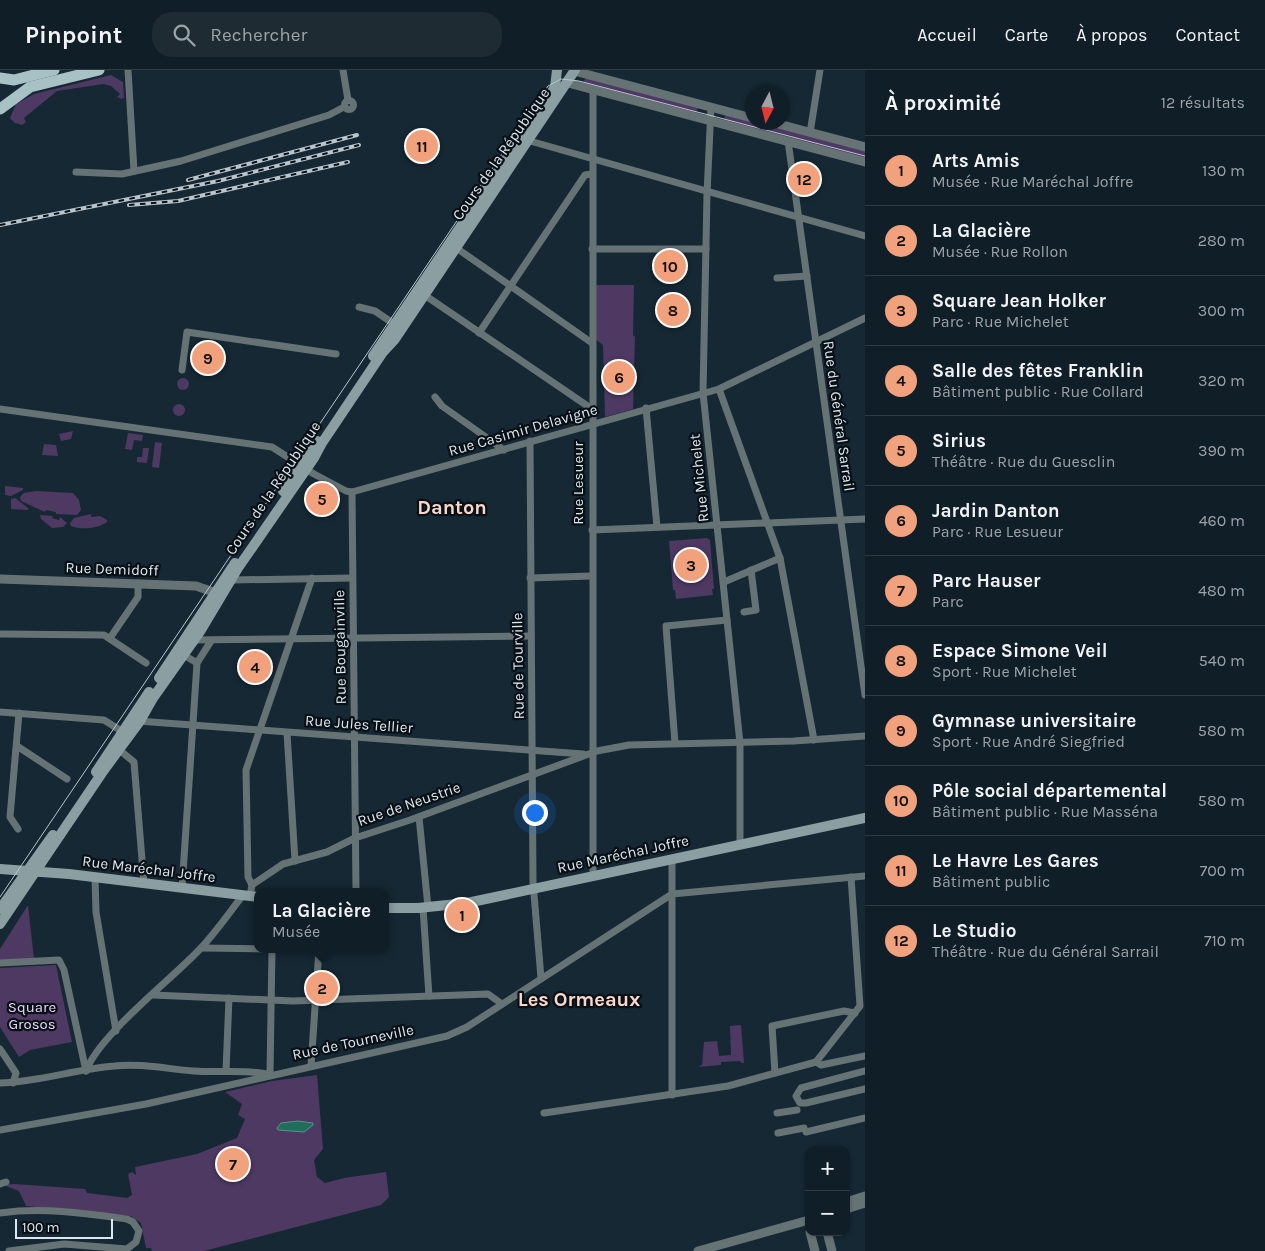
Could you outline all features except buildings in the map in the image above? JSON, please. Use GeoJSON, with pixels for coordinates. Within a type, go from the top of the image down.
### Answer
{"type":"FeatureCollection","features":[{"type":"Feature","properties":{"kind":"main road"},"geometry":{"type":"LineString","coordinates":[[0,78],[14,80],[54,70]]}},
{"type":"Feature","properties":{"kind":"main road"},"geometry":{"type":"LineString","coordinates":[[0,109],[21,92],[41,83],[99,70]]}},
{"type":"Feature","properties":{"kind":"main road","name":"Cours de la République"},"geometry":{"type":"LineString","coordinates":[[398,326],[423,294],[507,170],[530,141],[576,71]]}},
{"type":"Feature","properties":{"kind":"main road"},"geometry":{"type":"LineString","coordinates":[[557,74],[568,83]]}},
{"type":"Feature","properties":{"kind":"main road","name":"Cours de la République"},"geometry":{"type":"LineString","coordinates":[[0,924],[32,871],[190,640],[555,87],[557,74]]}},
{"type":"Feature","properties":{"kind":"main road","name":"Cours de la République"},"geometry":{"type":"LineString","coordinates":[[219,594],[232,580],[304,467]]}},
{"type":"Feature","properties":{"kind":"main road","name":"Cours de la République"},"geometry":{"type":"LineString","coordinates":[[117,747],[123,732],[135,721],[184,655],[190,640]]}},
{"type":"Feature","properties":{"kind":"main road","name":"Rue Maréchal Joffre"},"geometry":{"type":"LineString","coordinates":[[389,908],[425,908],[467,904],[865,818]]}},
{"type":"Feature","properties":{"kind":"main road","name":"Rue Maréchal Joffre"},"geometry":{"type":"LineString","coordinates":[[0,869],[251,896]]}},
{"type":"Feature","properties":{"kind":"main road","name":"Cours de la République"},"geometry":{"type":"LineString","coordinates":[[0,909],[32,871]]}},
{"type":"Feature","properties":{"kind":"street"},"geometry":{"type":"LineString","coordinates":[[128,70],[134,171]]}},
{"type":"Feature","properties":{"kind":"street"},"geometry":{"type":"LineString","coordinates":[[76,172],[122,174],[201,157],[329,115],[346,104],[343,70]]}},
{"type":"Feature","properties":{"kind":"street"},"geometry":{"type":"LineString","coordinates":[[810,133],[820,70]]}},
{"type":"Feature","properties":{"kind":"street"},"geometry":{"type":"LineString","coordinates":[[576,71],[745,116]]}},
{"type":"Feature","properties":{"kind":"street"},"geometry":{"type":"LineString","coordinates":[[568,83],[865,162]]}},
{"type":"Feature","properties":{"kind":"street","name":"Rue Lesueur"},"geometry":{"type":"LineString","coordinates":[[592,90],[592,530],[589,754],[593,876]]}},
{"type":"Feature","properties":{"kind":"street","name":"Rue Michelet"},"geometry":{"type":"LineString","coordinates":[[711,107],[707,191],[704,393],[740,743],[740,845]]}},
{"type":"Feature","properties":{"kind":"street"},"geometry":{"type":"LineString","coordinates":[[790,127],[865,147]]}},
{"type":"Feature","properties":{"kind":"street"},"geometry":{"type":"LineString","coordinates":[[530,141],[865,236]]}},
{"type":"Feature","properties":{"kind":"street","name":"Rue du Général Sarrail"},"geometry":{"type":"LineString","coordinates":[[788,141],[865,695]]}},
{"type":"Feature","properties":{"kind":"street"},"geometry":{"type":"LineString","coordinates":[[479,333],[585,175],[591,174]]}},
{"type":"Feature","properties":{"kind":"street"},"geometry":{"type":"LineString","coordinates":[[454,247],[592,343]]}},
{"type":"Feature","properties":{"kind":"street"},"geometry":{"type":"LineString","coordinates":[[592,249],[706,249]]}},
{"type":"Feature","properties":{"kind":"street"},"geometry":{"type":"LineString","coordinates":[[777,278],[807,276]]}},
{"type":"Feature","properties":{"kind":"street"},"geometry":{"type":"LineString","coordinates":[[423,294],[592,409]]}},
{"type":"Feature","properties":{"kind":"street"},"geometry":{"type":"LineString","coordinates":[[359,307],[375,311],[398,326]]}},
{"type":"Feature","properties":{"kind":"street","name":"Rue Casimir Delavigne"},"geometry":{"type":"LineString","coordinates":[[352,492],[719,389],[865,318]]}},
{"type":"Feature","properties":{"kind":"street"},"geometry":{"type":"LineString","coordinates":[[182,370],[188,332],[336,354]]}},
{"type":"Feature","properties":{"kind":"street"},"geometry":{"type":"LineString","coordinates":[[719,389],[780,558],[814,740]]}},
{"type":"Feature","properties":{"kind":"street"},"geometry":{"type":"LineString","coordinates":[[435,397],[442,406],[504,450]]}},
{"type":"Feature","properties":{"kind":"street"},"geometry":{"type":"LineString","coordinates":[[646,408],[657,527]]}},
{"type":"Feature","properties":{"kind":"street"},"geometry":{"type":"LineString","coordinates":[[0,409],[272,446],[304,467],[346,491],[352,492]]}},
{"type":"Feature","properties":{"kind":"street","name":"Rue de Tourville"},"geometry":{"type":"LineString","coordinates":[[530,441],[533,890],[541,978]]}},
{"type":"Feature","properties":{"kind":"street","name":"Rue Bougainville"},"geometry":{"type":"LineString","coordinates":[[352,492],[356,888]]}},
{"type":"Feature","properties":{"kind":"street"},"geometry":{"type":"LineString","coordinates":[[592,530],[865,519]]}},
{"type":"Feature","properties":{"kind":"street"},"geometry":{"type":"LineString","coordinates":[[724,582],[780,558]]}},
{"type":"Feature","properties":{"kind":"street"},"geometry":{"type":"LineString","coordinates":[[744,612],[756,610],[751,570]]}},
{"type":"Feature","properties":{"kind":"street"},"geometry":{"type":"LineString","coordinates":[[530,578],[591,576]]}},
{"type":"Feature","properties":{"kind":"street"},"geometry":{"type":"LineString","coordinates":[[86,1071],[91,1059],[116,1031],[202,948],[251,896],[252,885],[248,877],[246,770],[312,578]]}},
{"type":"Feature","properties":{"kind":"street"},"geometry":{"type":"LineString","coordinates":[[232,580],[352,578]]}},
{"type":"Feature","properties":{"kind":"street","name":"Rue Demidoff"},"geometry":{"type":"LineString","coordinates":[[0,579],[196,586],[219,594]]}},
{"type":"Feature","properties":{"kind":"street"},"geometry":{"type":"LineString","coordinates":[[110,638],[138,597],[138,584]]}},
{"type":"Feature","properties":{"kind":"street"},"geometry":{"type":"LineString","coordinates":[[675,743],[666,626],[727,620]]}},
{"type":"Feature","properties":{"kind":"street"},"geometry":{"type":"LineString","coordinates":[[0,634],[104,635],[146,663]]}},
{"type":"Feature","properties":{"kind":"street"},"geometry":{"type":"LineString","coordinates":[[190,640],[531,636]]}},
{"type":"Feature","properties":{"kind":"street"},"geometry":{"type":"LineString","coordinates":[[182,888],[198,663],[211,641]]}},
{"type":"Feature","properties":{"kind":"street"},"geometry":{"type":"LineString","coordinates":[[184,655],[198,663]]}},
{"type":"Feature","properties":{"kind":"street"},"geometry":{"type":"LineString","coordinates":[[0,712],[104,720],[123,732]]}},
{"type":"Feature","properties":{"kind":"street"},"geometry":{"type":"LineString","coordinates":[[18,829],[10,817],[19,713]]}},
{"type":"Feature","properties":{"kind":"street","name":"Rue Jules Tellier"},"geometry":{"type":"LineString","coordinates":[[135,721],[589,754]]}},
{"type":"Feature","properties":{"kind":"street"},"geometry":{"type":"LineString","coordinates":[[287,733],[295,861]]}},
{"type":"Feature","properties":{"kind":"street"},"geometry":{"type":"LineString","coordinates":[[589,754],[618,746],[675,743],[740,743],[865,736]]}},
{"type":"Feature","properties":{"kind":"street"},"geometry":{"type":"LineString","coordinates":[[17,746],[68,779]]}},
{"type":"Feature","properties":{"kind":"street"},"geometry":{"type":"LineString","coordinates":[[117,747],[134,762],[144,884]]}},
{"type":"Feature","properties":{"kind":"street","name":"Rue de Neustrie"},"geometry":{"type":"LineString","coordinates":[[252,885],[283,864],[327,852],[355,838],[419,817],[589,754]]}},
{"type":"Feature","properties":{"kind":"street"},"geometry":{"type":"LineString","coordinates":[[419,817],[429,996]]}},
{"type":"Feature","properties":{"kind":"street"},"geometry":{"type":"LineString","coordinates":[[672,859],[672,1095]]}},
{"type":"Feature","properties":{"kind":"street"},"geometry":{"type":"LineString","coordinates":[[672,894],[865,876]]}},
{"type":"Feature","properties":{"kind":"street"},"geometry":{"type":"LineString","coordinates":[[544,1112],[728,1086],[816,1062],[862,1005],[852,877]]}},
{"type":"Feature","properties":{"kind":"street"},"geometry":{"type":"LineString","coordinates":[[95,878],[96,912],[116,1031]]}},
{"type":"Feature","properties":{"kind":"street","name":"Rue de Tourneville"},"geometry":{"type":"LineString","coordinates":[[0,1083],[114,1066],[154,1065],[194,1071],[248,1070],[270,1074],[447,1036],[467,1027],[672,894]]}},
{"type":"Feature","properties":{"kind":"street"},"geometry":{"type":"LineString","coordinates":[[202,948],[254,949]]}},
{"type":"Feature","properties":{"kind":"street"},"geometry":{"type":"LineString","coordinates":[[0,1130],[146,1104],[270,1074],[272,953]]}},
{"type":"Feature","properties":{"kind":"street"},"geometry":{"type":"LineString","coordinates":[[311,1066],[319,953]]}},
{"type":"Feature","properties":{"kind":"street"},"geometry":{"type":"LineString","coordinates":[[0,963],[59,960],[64,970],[86,1071]]}},
{"type":"Feature","properties":{"kind":"street"},"geometry":{"type":"LineString","coordinates":[[153,995],[314,1000],[488,994],[502,1004]]}},
{"type":"Feature","properties":{"kind":"street"},"geometry":{"type":"LineString","coordinates":[[226,1071],[228,998]]}},
{"type":"Feature","properties":{"kind":"street"},"geometry":{"type":"LineString","coordinates":[[775,1073],[772,1026],[844,1011],[855,1013]]}},
{"type":"Feature","properties":{"kind":"street"},"geometry":{"type":"LineString","coordinates":[[0,1049],[16,1073],[13,1082]]}},
{"type":"Feature","properties":{"kind":"street"},"geometry":{"type":"LineString","coordinates":[[816,1062],[821,1065],[865,1056]]}},
{"type":"Feature","properties":{"kind":"street"},"geometry":{"type":"LineString","coordinates":[[865,1071],[801,1088],[797,1092],[796,1098],[800,1103],[806,1103],[865,1089]]}},
{"type":"Feature","properties":{"kind":"street"},"geometry":{"type":"LineString","coordinates":[[777,1113],[798,1110]]}},
{"type":"Feature","properties":{"kind":"street"},"geometry":{"type":"LineString","coordinates":[[778,1133],[805,1130],[865,1118]]}},
{"type":"Feature","properties":{"kind":"street"},"geometry":{"type":"LineString","coordinates":[[850,1201],[865,1196]]}},
{"type":"Feature","properties":{"kind":"street"},"geometry":{"type":"LineString","coordinates":[[850,1208],[865,1203]]}},
{"type":"Feature","properties":{"kind":"street"},"geometry":{"type":"LineString","coordinates":[[0,1213],[48,1209],[83,1213],[127,1219],[133,1222],[138,1231],[136,1242],[128,1249],[64,1244],[9,1251]]}},
{"type":"Feature","properties":{"kind":"street"},"geometry":{"type":"LineString","coordinates":[[698,1251],[805,1222]]}},
{"type":"Feature","properties":{"kind":"street"},"geometry":{"type":"LineString","coordinates":[[811,1236],[815,1251]]}},
{"type":"Feature","properties":{"kind":"street"},"geometry":{"type":"LineString","coordinates":[[828,1236],[832,1251]]}},
{"type":"Feature","properties":{"kind":"green space"},"geometry":{"type":"Polygon","coordinates":[[[111,75],[123,82],[124,98],[117,97],[120,94],[111,86],[103,84],[57,91],[24,118],[26,122],[22,125],[15,123],[10,118],[16,104],[34,94],[111,75]]]}},
{"type":"Feature","properties":{"kind":"green space"},"geometry":{"type":"Polygon","coordinates":[[[587,76],[698,106],[696,115],[581,85],[587,76]]]}},
{"type":"Feature","properties":{"kind":"green space"},"geometry":{"type":"Polygon","coordinates":[[[726,113],[745,118],[745,128],[723,122],[726,113]]]}},
{"type":"Feature","properties":{"kind":"green space"},"geometry":{"type":"Polygon","coordinates":[[[754,130],[790,130],[865,149],[865,159],[754,130]]]}},
{"type":"Feature","properties":{"kind":"green space"},"geometry":{"type":"Polygon","coordinates":[[[596,285],[634,285],[633,409],[605,417],[603,345],[595,339],[596,285]]]}},
{"type":"Feature","properties":{"kind":"green space"},"geometry":{"type":"Polygon","coordinates":[[[185,378],[188,379],[188,389],[181,390],[178,389],[177,382],[178,379],[185,378]]]}},
{"type":"Feature","properties":{"kind":"green space"},"geometry":{"type":"Polygon","coordinates":[[[179,404],[185,410],[179,416],[173,410],[179,404]]]}},
{"type":"Feature","properties":{"kind":"green space"},"geometry":{"type":"Polygon","coordinates":[[[73,431],[71,439],[61,441],[59,434],[73,431]]]}},
{"type":"Feature","properties":{"kind":"green space"},"geometry":{"type":"Polygon","coordinates":[[[128,433],[143,435],[142,441],[134,440],[132,450],[125,449],[128,433]]]}},
{"type":"Feature","properties":{"kind":"green space"},"geometry":{"type":"Polygon","coordinates":[[[155,442],[162,443],[159,468],[152,467],[155,442]]]}},
{"type":"Feature","properties":{"kind":"green space"},"geometry":{"type":"Polygon","coordinates":[[[44,444],[56,445],[58,456],[42,455],[44,444]]]}},
{"type":"Feature","properties":{"kind":"green space"},"geometry":{"type":"Polygon","coordinates":[[[143,448],[149,448],[147,463],[137,462],[137,457],[142,457],[143,448]]]}},
{"type":"Feature","properties":{"kind":"green space"},"geometry":{"type":"Polygon","coordinates":[[[5,486],[23,488],[23,490],[11,496],[5,495],[5,486]]]}},
{"type":"Feature","properties":{"kind":"green space"},"geometry":{"type":"Polygon","coordinates":[[[36,491],[73,493],[79,500],[81,510],[77,515],[56,514],[56,512],[46,510],[45,512],[21,501],[20,497],[24,493],[36,491]]]}},
{"type":"Feature","properties":{"kind":"green space"},"geometry":{"type":"Polygon","coordinates":[[[15,498],[28,510],[11,509],[11,499],[15,498]]]}},
{"type":"Feature","properties":{"kind":"green space"},"geometry":{"type":"Polygon","coordinates":[[[91,514],[91,517],[100,516],[107,520],[107,522],[89,528],[71,526],[70,523],[74,518],[91,514]]]}},
{"type":"Feature","properties":{"kind":"green space"},"geometry":{"type":"Polygon","coordinates":[[[40,515],[53,516],[52,518],[59,520],[60,517],[67,523],[63,527],[52,528],[41,519],[40,515]]]}},
{"type":"Feature","properties":{"kind":"green space"},"geometry":{"type":"Polygon","coordinates":[[[707,538],[710,540],[713,595],[676,599],[675,590],[673,590],[669,541],[707,538]]]}},
{"type":"Feature","properties":{"kind":"green space"},"geometry":{"type":"Polygon","coordinates":[[[28,905],[34,959],[0,961],[0,949],[28,905]]]}},
{"type":"Feature","properties":{"kind":"green space","name":"Square Grosos"},"geometry":{"type":"Polygon","coordinates":[[[56,965],[72,1042],[30,1050],[19,1057],[0,1027],[0,968],[56,965]]]}},
{"type":"Feature","properties":{"kind":"green space"},"geometry":{"type":"Polygon","coordinates":[[[741,1025],[744,1063],[740,1061],[721,1062],[721,1065],[698,1067],[702,1065],[704,1042],[717,1041],[719,1056],[731,1055],[730,1026],[741,1025]]]}},
{"type":"Feature","properties":{"kind":"green space"},"geometry":{"type":"Polygon","coordinates":[[[317,1075],[323,1149],[314,1160],[317,1177],[325,1183],[344,1178],[386,1172],[389,1197],[381,1205],[204,1251],[152,1251],[151,1248],[146,1248],[141,1223],[131,1216],[26,1206],[19,1191],[4,1185],[85,1189],[87,1193],[127,1198],[132,1195],[128,1174],[132,1172],[136,1175],[135,1167],[197,1154],[237,1138],[245,1119],[238,1115],[242,1104],[225,1092],[272,1081],[317,1075]]]}},
{"type":"Feature","properties":{"kind":"shaded area"},"geometry":{"type":"Polygon","coordinates":[[[298,1121],[313,1123],[313,1125],[304,1132],[278,1130],[277,1128],[281,1123],[298,1121]]]}},
{"type":"Feature","properties":{"kind":"tram line"},"geometry":{"type":"LineString","coordinates":[[0,897],[548,86],[561,79],[579,81],[865,156]]}},
{"type":"Feature","properties":{"kind":"railway"},"geometry":{"type":"LineString","coordinates":[[188,180],[357,135]]}},
{"type":"Feature","properties":{"kind":"railway"},"geometry":{"type":"LineString","coordinates":[[0,225],[218,181],[359,145]]}},
{"type":"Feature","properties":{"kind":"railway"},"geometry":{"type":"LineString","coordinates":[[129,205],[178,201],[348,162]]}},
{"type":"Feature","properties":{"kind":"place","name":"Le Havre Les Gares"},"geometry":{"type":"Point","coordinates":[422,146]}},
{"type":"Feature","properties":{"kind":"place","name":"Le Studio"},"geometry":{"type":"Point","coordinates":[804,179]}},
{"type":"Feature","properties":{"kind":"place","name":"Pôle social départemental"},"geometry":{"type":"Point","coordinates":[670,266]}},
{"type":"Feature","properties":{"kind":"place","name":"Espace Simone Veil"},"geometry":{"type":"Point","coordinates":[673,310]}},
{"type":"Feature","properties":{"kind":"place","name":"Gymnase universitaire"},"geometry":{"type":"Point","coordinates":[208,358]}},
{"type":"Feature","properties":{"kind":"place","name":"Jardin Danton"},"geometry":{"type":"Point","coordinates":[619,377]}},
{"type":"Feature","properties":{"kind":"place","name":"Sirius"},"geometry":{"type":"Point","coordinates":[322,499]}},
{"type":"Feature","properties":{"kind":"place","name":"Square Jean Holker"},"geometry":{"type":"Point","coordinates":[691,565]}},
{"type":"Feature","properties":{"kind":"place","name":"Salle des fêtes Franklin"},"geometry":{"type":"Point","coordinates":[255,667]}},
{"type":"Feature","properties":{"kind":"place","name":"Arts Amis"},"geometry":{"type":"Point","coordinates":[462,915]}},
{"type":"Feature","properties":{"kind":"place","name":"La Glacière"},"geometry":{"type":"Point","coordinates":[322,988]}},
{"type":"Feature","properties":{"kind":"place","name":"Parc Hauser"},"geometry":{"type":"Point","coordinates":[233,1164]}},
{"type":"Feature","properties":{"kind":"district","name":"Danton"},"geometry":{"type":"Point","coordinates":[452,507]}},
{"type":"Feature","properties":{"kind":"district","name":"Les Ormeaux"},"geometry":{"type":"Point","coordinates":[579,999]}}]}
